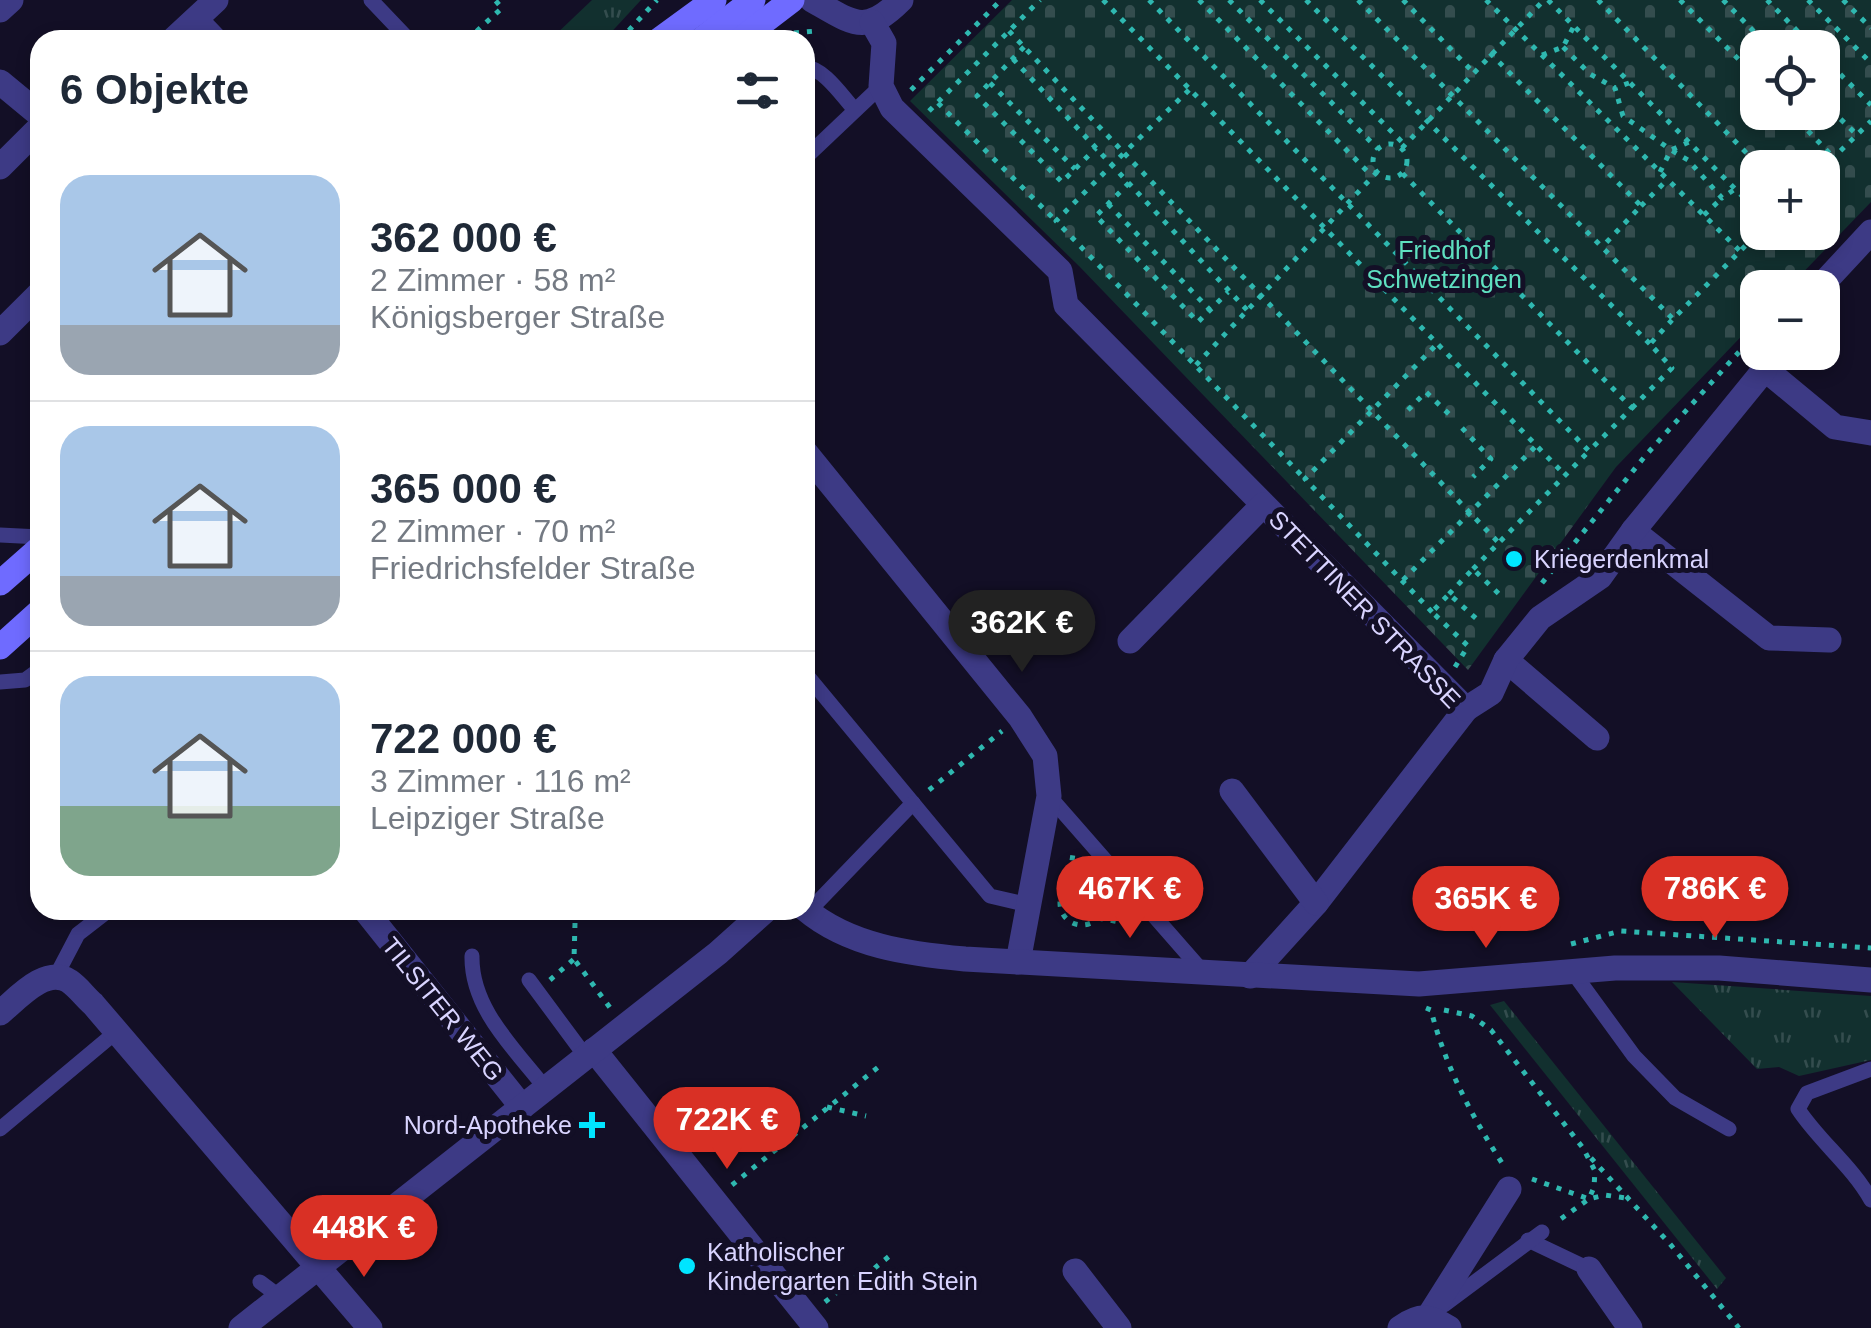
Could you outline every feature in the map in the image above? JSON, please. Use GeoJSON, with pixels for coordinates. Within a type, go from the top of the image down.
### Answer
{"type":"FeatureCollection","features":[{"type":"Feature","properties":{"kind":"main road"},"geometry":{"type":"LineString","coordinates":[[674,30],[714,0]]}},
{"type":"Feature","properties":{"kind":"main road"},"geometry":{"type":"LineString","coordinates":[[714,30],[753,0]]}},
{"type":"Feature","properties":{"kind":"main road"},"geometry":{"type":"LineString","coordinates":[[753,30],[792,0]]}},
{"type":"Feature","properties":{"kind":"main road"},"geometry":{"type":"LineString","coordinates":[[0,582],[30,556]]}},
{"type":"Feature","properties":{"kind":"main road"},"geometry":{"type":"LineString","coordinates":[[0,647],[30,620]]}},
{"type":"Feature","properties":{"kind":"street"},"geometry":{"type":"LineString","coordinates":[[0,10],[11,0]]}},
{"type":"Feature","properties":{"kind":"street"},"geometry":{"type":"LineString","coordinates":[[812,0],[859,22],[872,22],[909,3]]}},
{"type":"Feature","properties":{"kind":"street"},"geometry":{"type":"LineString","coordinates":[[184,30],[207,8]]}},
{"type":"Feature","properties":{"kind":"street"},"geometry":{"type":"LineString","coordinates":[[872,22],[884,43],[886,97]]}},
{"type":"Feature","properties":{"kind":"street"},"geometry":{"type":"LineString","coordinates":[[0,82],[30,107]]}},
{"type":"Feature","properties":{"kind":"street","name":"STETTINER STRASSE"},"geometry":{"type":"LineString","coordinates":[[886,97],[1060,271],[1066,306],[1466,710],[1316,902],[1250,976]]}},
{"type":"Feature","properties":{"kind":"street"},"geometry":{"type":"LineString","coordinates":[[0,167],[30,137]]}},
{"type":"Feature","properties":{"kind":"street"},"geometry":{"type":"LineString","coordinates":[[1836,270],[1871,232]]}},
{"type":"Feature","properties":{"kind":"street"},"geometry":{"type":"LineString","coordinates":[[0,333],[30,303]]}},
{"type":"Feature","properties":{"kind":"street"},"geometry":{"type":"LineString","coordinates":[[1466,710],[1491,693],[1506,660],[1540,618],[1600,577],[1747,370]]}},
{"type":"Feature","properties":{"kind":"street"},"geometry":{"type":"LineString","coordinates":[[1774,370],[1835,427],[1871,433]]}},
{"type":"Feature","properties":{"kind":"street"},"geometry":{"type":"LineString","coordinates":[[815,464],[1020,717],[1045,756],[1048,796],[1018,962]]}},
{"type":"Feature","properties":{"kind":"street","name":"STETTINER STRASSE"},"geometry":{"type":"LineString","coordinates":[[1130,641],[1263,505]]}},
{"type":"Feature","properties":{"kind":"street"},"geometry":{"type":"LineString","coordinates":[[1633,531],[1768,638],[1829,640]]}},
{"type":"Feature","properties":{"kind":"street"},"geometry":{"type":"LineString","coordinates":[[1506,660],[1597,738]]}},
{"type":"Feature","properties":{"kind":"street"},"geometry":{"type":"LineString","coordinates":[[1232,791],[1316,902]]}},
{"type":"Feature","properties":{"kind":"street"},"geometry":{"type":"LineString","coordinates":[[815,916],[862,940],[965,960],[1419,984],[1572,971],[1719,968],[1871,980]]}},
{"type":"Feature","properties":{"kind":"street","name":"TILSITER WEG"},"geometry":{"type":"LineString","coordinates":[[372,920],[522,1107]]}},
{"type":"Feature","properties":{"kind":"street"},"geometry":{"type":"LineString","coordinates":[[241,1328],[270,1290],[319,1268],[755,920]]}},
{"type":"Feature","properties":{"kind":"street"},"geometry":{"type":"LineString","coordinates":[[0,1013],[38,982],[56,976],[68,980],[370,1328]]}},
{"type":"Feature","properties":{"kind":"street"},"geometry":{"type":"LineString","coordinates":[[590,1053],[811,1322]]}},
{"type":"Feature","properties":{"kind":"street"},"geometry":{"type":"LineString","coordinates":[[1400,1328],[1418,1316],[1439,1322],[1512,1186]]}},
{"type":"Feature","properties":{"kind":"street"},"geometry":{"type":"LineString","coordinates":[[1589,1269],[1630,1328]]}},
{"type":"Feature","properties":{"kind":"street"},"geometry":{"type":"LineString","coordinates":[[1074,1271],[1120,1328]]}},
{"type":"Feature","properties":{"kind":"lane"},"geometry":{"type":"LineString","coordinates":[[371,0],[400,30]]}},
{"type":"Feature","properties":{"kind":"lane"},"geometry":{"type":"LineString","coordinates":[[815,69],[855,110]]}},
{"type":"Feature","properties":{"kind":"lane"},"geometry":{"type":"LineString","coordinates":[[815,148],[855,110],[886,97]]}},
{"type":"Feature","properties":{"kind":"lane"},"geometry":{"type":"LineString","coordinates":[[0,535],[30,536]]}},
{"type":"Feature","properties":{"kind":"lane"},"geometry":{"type":"LineString","coordinates":[[0,682],[30,676]]}},
{"type":"Feature","properties":{"kind":"lane"},"geometry":{"type":"LineString","coordinates":[[815,685],[990,896],[1029,905]]}},
{"type":"Feature","properties":{"kind":"lane"},"geometry":{"type":"LineString","coordinates":[[1048,796],[1204,973]]}},
{"type":"Feature","properties":{"kind":"lane"},"geometry":{"type":"LineString","coordinates":[[815,902],[913,803]]}},
{"type":"Feature","properties":{"kind":"lane"},"geometry":{"type":"LineString","coordinates":[[56,976],[78,934],[96,920]]}},
{"type":"Feature","properties":{"kind":"lane"},"geometry":{"type":"LineString","coordinates":[[472,956],[478,995],[494,1024],[546,1089]]}},
{"type":"Feature","properties":{"kind":"lane"},"geometry":{"type":"LineString","coordinates":[[1572,971],[1634,1056],[1676,1098],[1729,1129]]}},
{"type":"Feature","properties":{"kind":"lane"},"geometry":{"type":"LineString","coordinates":[[533,986],[590,1053]]}},
{"type":"Feature","properties":{"kind":"lane"},"geometry":{"type":"LineString","coordinates":[[0,1129],[116,1032]]}},
{"type":"Feature","properties":{"kind":"lane"},"geometry":{"type":"LineString","coordinates":[[1871,1070],[1807,1093],[1798,1109],[1814,1133],[1863,1185],[1871,1200]]}},
{"type":"Feature","properties":{"kind":"lane"},"geometry":{"type":"LineString","coordinates":[[1439,1322],[1535,1236],[1589,1269]]}},
{"type":"Feature","properties":{"kind":"path"},"geometry":{"type":"LineString","coordinates":[[478,30],[502,8],[496,0]]}},
{"type":"Feature","properties":{"kind":"path"},"geometry":{"type":"LineString","coordinates":[[886,97],[952,49],[1000,0]]}},
{"type":"Feature","properties":{"kind":"path"},"geometry":{"type":"LineString","coordinates":[[924,116],[1040,0]]}},
{"type":"Feature","properties":{"kind":"path"},"geometry":{"type":"LineString","coordinates":[[1103,0],[1565,476]]}},
{"type":"Feature","properties":{"kind":"path"},"geometry":{"type":"LineString","coordinates":[[1149,0],[1589,451]]}},
{"type":"Feature","properties":{"kind":"path"},"geometry":{"type":"LineString","coordinates":[[1199,0],[1375,174],[1392,178],[1402,174],[1407,164],[1404,147],[1260,0]]}},
{"type":"Feature","properties":{"kind":"path"},"geometry":{"type":"LineString","coordinates":[[1229,0],[1378,149]]}},
{"type":"Feature","properties":{"kind":"path"},"geometry":{"type":"LineString","coordinates":[[1306,0],[1672,368],[1432,612]]}},
{"type":"Feature","properties":{"kind":"path"},"geometry":{"type":"LineString","coordinates":[[1358,0],[1673,319]]}},
{"type":"Feature","properties":{"kind":"path"},"geometry":{"type":"LineString","coordinates":[[1403,0],[1473,72]]}},
{"type":"Feature","properties":{"kind":"path"},"geometry":{"type":"LineString","coordinates":[[1486,0],[1740,251],[1650,344]]}},
{"type":"Feature","properties":{"kind":"path"},"geometry":{"type":"LineString","coordinates":[[1404,147],[1514,28],[1546,0],[1740,195]]}},
{"type":"Feature","properties":{"kind":"path"},"geometry":{"type":"LineString","coordinates":[[1598,0],[1744,150]]}},
{"type":"Feature","properties":{"kind":"path"},"geometry":{"type":"LineString","coordinates":[[1680,0],[1740,62]]}},
{"type":"Feature","properties":{"kind":"path"},"geometry":{"type":"LineString","coordinates":[[1723,0],[1752,30]]}},
{"type":"Feature","properties":{"kind":"path"},"geometry":{"type":"LineString","coordinates":[[1767,0],[1796,30]]}},
{"type":"Feature","properties":{"kind":"path"},"geometry":{"type":"LineString","coordinates":[[1808,0],[1871,63]]}},
{"type":"Feature","properties":{"kind":"path"},"geometry":{"type":"LineString","coordinates":[[1843,0],[1871,28]]}},
{"type":"Feature","properties":{"kind":"path"},"geometry":{"type":"LineString","coordinates":[[629,30],[655,1]]}},
{"type":"Feature","properties":{"kind":"path"},"geometry":{"type":"LineString","coordinates":[[1542,56],[1563,47],[1574,26]]}},
{"type":"Feature","properties":{"kind":"path"},"geometry":{"type":"LineString","coordinates":[[1009,31],[1498,542]]}},
{"type":"Feature","properties":{"kind":"path"},"geometry":{"type":"LineString","coordinates":[[946,42],[952,49]]}},
{"type":"Feature","properties":{"kind":"path"},"geometry":{"type":"LineString","coordinates":[[1563,47],[1590,74],[1615,88],[1623,116],[1688,160],[1722,198]]}},
{"type":"Feature","properties":{"kind":"path"},"geometry":{"type":"LineString","coordinates":[[1024,48],[977,96],[1062,182],[1096,148]]}},
{"type":"Feature","properties":{"kind":"path"},"geometry":{"type":"LineString","coordinates":[[1490,53],[1641,206]]}},
{"type":"Feature","properties":{"kind":"path"},"geometry":{"type":"LineString","coordinates":[[1013,59],[1247,310]]}},
{"type":"Feature","properties":{"kind":"path"},"geometry":{"type":"LineString","coordinates":[[1840,74],[1871,106]]}},
{"type":"Feature","properties":{"kind":"path"},"geometry":{"type":"LineString","coordinates":[[990,83],[1074,169]]}},
{"type":"Feature","properties":{"kind":"path"},"geometry":{"type":"LineString","coordinates":[[1615,88],[1630,83]]}},
{"type":"Feature","properties":{"kind":"path"},"geometry":{"type":"LineString","coordinates":[[1056,221],[1189,90]]}},
{"type":"Feature","properties":{"kind":"path"},"geometry":{"type":"LineString","coordinates":[[937,102],[1468,646],[1459,662]]}},
{"type":"Feature","properties":{"kind":"path"},"geometry":{"type":"LineString","coordinates":[[1617,130],[1623,116]]}},
{"type":"Feature","properties":{"kind":"path"},"geometry":{"type":"LineString","coordinates":[[1840,119],[1856,135]]}},
{"type":"Feature","properties":{"kind":"path"},"geometry":{"type":"LineString","coordinates":[[1840,152],[1871,120]]}},
{"type":"Feature","properties":{"kind":"path"},"geometry":{"type":"LineString","coordinates":[[1807,130],[1826,150]]}},
{"type":"Feature","properties":{"kind":"path"},"geometry":{"type":"LineString","coordinates":[[1660,172],[1671,150],[1688,142]]}},
{"type":"Feature","properties":{"kind":"path"},"geometry":{"type":"LineString","coordinates":[[1375,174],[1373,162],[1378,149],[1388,144],[1404,147]]}},
{"type":"Feature","properties":{"kind":"path"},"geometry":{"type":"LineString","coordinates":[[1196,365],[1375,174]]}},
{"type":"Feature","properties":{"kind":"path"},"geometry":{"type":"LineString","coordinates":[[1402,174],[1632,408]]}},
{"type":"Feature","properties":{"kind":"path"},"geometry":{"type":"LineString","coordinates":[[1602,247],[1668,179]]}},
{"type":"Feature","properties":{"kind":"path"},"geometry":{"type":"LineString","coordinates":[[1129,183],[1096,216],[1198,322],[1229,291]]}},
{"type":"Feature","properties":{"kind":"path"},"geometry":{"type":"LineString","coordinates":[[1704,215],[1734,189]]}},
{"type":"Feature","properties":{"kind":"path"},"geometry":{"type":"LineString","coordinates":[[1108,204],[1210,310]]}},
{"type":"Feature","properties":{"kind":"path"},"geometry":{"type":"LineString","coordinates":[[1305,479],[1437,344]]}},
{"type":"Feature","properties":{"kind":"path"},"geometry":{"type":"LineString","coordinates":[[1534,597],[1553,566],[1634,469],[1742,370]]}},
{"type":"Feature","properties":{"kind":"path"},"geometry":{"type":"LineString","coordinates":[[1408,410],[1426,392],[1453,418]]}},
{"type":"Feature","properties":{"kind":"path"},"geometry":{"type":"LineString","coordinates":[[1462,428],[1491,459],[1473,477]]}},
{"type":"Feature","properties":{"kind":"path"},"geometry":{"type":"LineString","coordinates":[[1403,580],[1536,446]]}},
{"type":"Feature","properties":{"kind":"path"},"geometry":{"type":"LineString","coordinates":[[1473,569],[1500,594]]}},
{"type":"Feature","properties":{"kind":"path"},"geometry":{"type":"LineString","coordinates":[[1448,594],[1480,622]]}},
{"type":"Feature","properties":{"kind":"path"},"geometry":{"type":"LineString","coordinates":[[913,803],[1020,717]]}},
{"type":"Feature","properties":{"kind":"path"},"geometry":{"type":"LineString","coordinates":[[1074,882],[1089,882],[1100,891],[1104,905],[1092,923],[1078,925],[1065,918],[1060,898],[1074,882]]}},
{"type":"Feature","properties":{"kind":"path"},"geometry":{"type":"LineString","coordinates":[[576,923],[574,959],[613,1012]]}},
{"type":"Feature","properties":{"kind":"path"},"geometry":{"type":"LineString","coordinates":[[533,986],[574,959]]}},
{"type":"Feature","properties":{"kind":"path"},"geometry":{"type":"LineString","coordinates":[[1419,984],[1420,1006],[1472,1016],[1490,1030],[1583,1148],[1739,1328]]}},
{"type":"Feature","properties":{"kind":"path"},"geometry":{"type":"LineString","coordinates":[[1431,1010],[1440,1048],[1512,1186],[1536,1178],[1589,1199]]}},
{"type":"Feature","properties":{"kind":"path"},"geometry":{"type":"LineString","coordinates":[[714,1200],[882,1064]]}},
{"type":"Feature","properties":{"kind":"path"},"geometry":{"type":"LineString","coordinates":[[827,1107],[866,1116]]}},
{"type":"Feature","properties":{"kind":"path"},"geometry":{"type":"LineString","coordinates":[[1583,1148],[1596,1171],[1589,1199]]}},
{"type":"Feature","properties":{"kind":"path"},"geometry":{"type":"LineString","coordinates":[[1535,1236],[1589,1199],[1605,1195],[1627,1198]]}},
{"type":"Feature","properties":{"kind":"path"},"geometry":{"type":"LineString","coordinates":[[811,1322],[863,1272],[866,1275],[892,1254]]}},
{"type":"Feature","properties":{"kind":"green space"},"geometry":{"type":"Polygon","coordinates":[[[592,0],[641,0],[613,30],[560,30],[592,0]]]}},
{"type":"Feature","properties":{"kind":"green space","name":"Friedhof Schwetzingen"},"geometry":{"type":"Polygon","coordinates":[[[1012,0],[1871,0],[1871,202],[1840,234],[1840,150],[1740,150],[1740,250],[1825,250],[1805,270],[1740,270],[1740,338],[1616,467],[1468,670],[1079,266],[910,101],[1012,0]]]}},
{"type":"Feature","properties":{"kind":"green space"},"geometry":{"type":"Polygon","coordinates":[[[1672,982],[1871,996],[1871,1060],[1799,1076],[1779,1067],[1757,1069],[1672,982]]]}},
{"type":"Feature","properties":{"kind":"green space"},"geometry":{"type":"Polygon","coordinates":[[[1504,1001],[1726,1278],[1717,1289],[1490,1005],[1504,1001]]]}},
{"type":"Feature","properties":{"kind":"place","name":"Kriegerdenkmal"},"geometry":{"type":"Point","coordinates":[1514,559]}},
{"type":"Feature","properties":{"kind":"place","name":"Nord-Apotheke"},"geometry":{"type":"Point","coordinates":[592,1125]}},
{"type":"Feature","properties":{"kind":"place","name":"Katholischer Kindergarten Edith Stein"},"geometry":{"type":"Point","coordinates":[687,1266]}}]}
